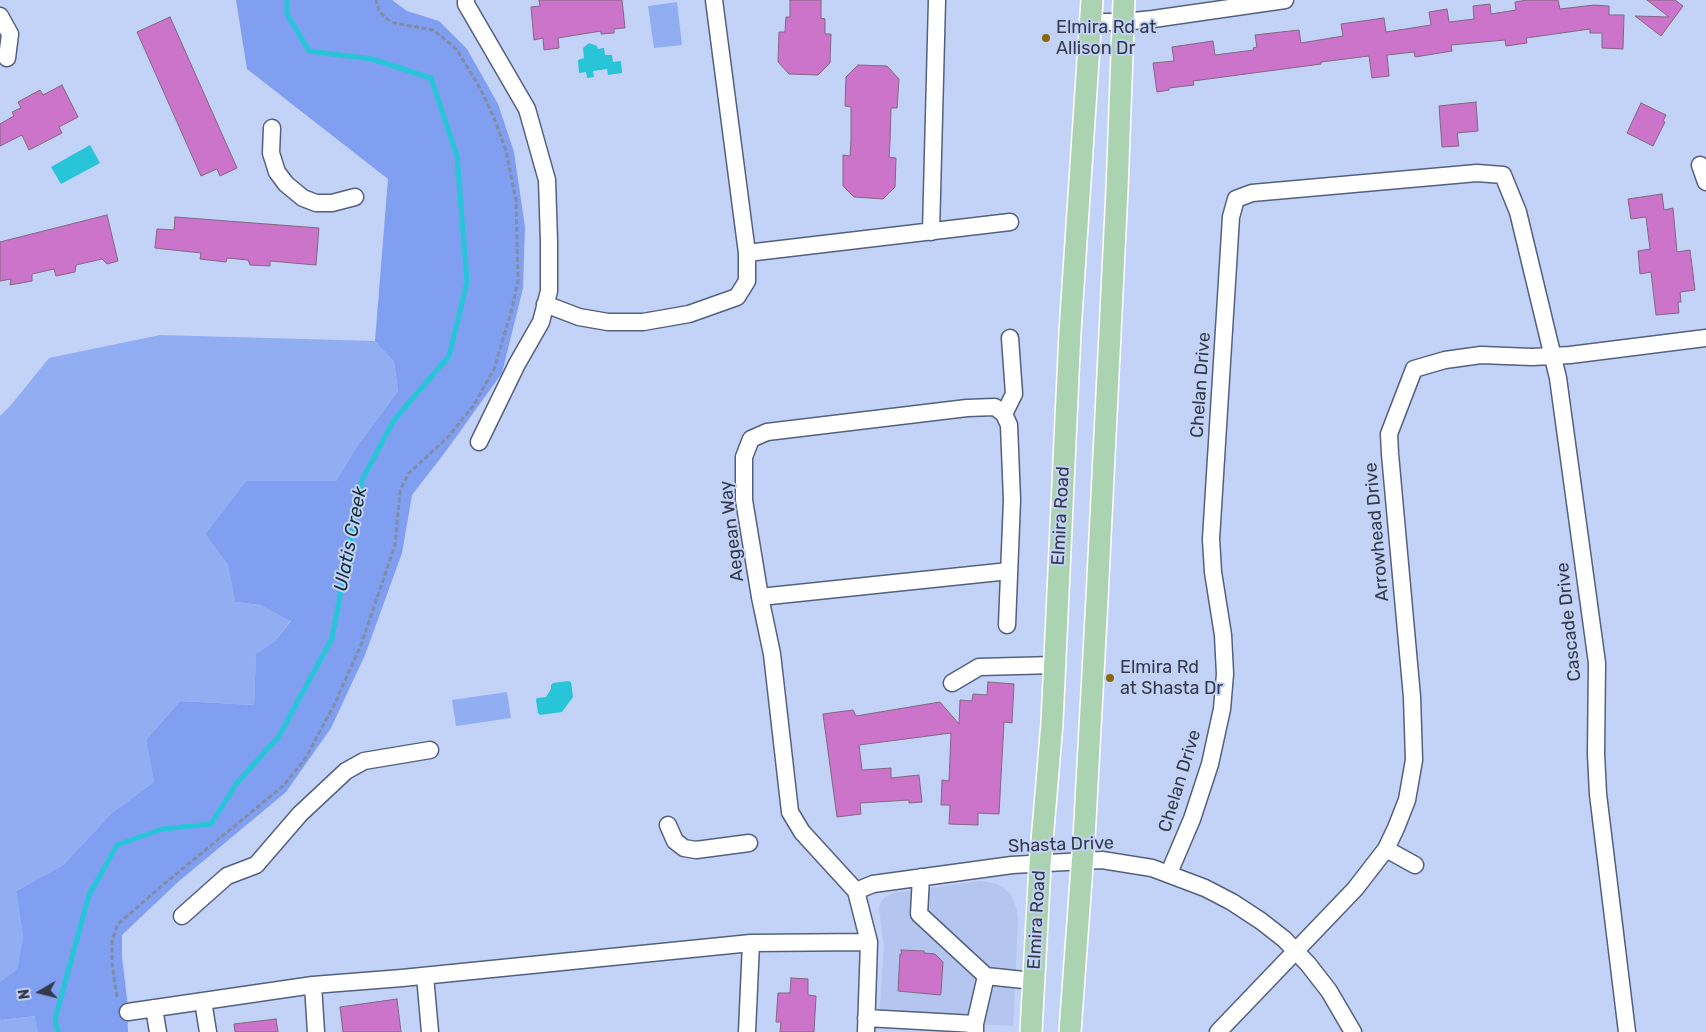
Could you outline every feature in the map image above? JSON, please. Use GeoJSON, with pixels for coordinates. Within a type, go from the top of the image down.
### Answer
{"type":"FeatureCollection","features":[{"type":"Feature","properties":{"kind":"main road"},"geometry":{"type":"LineString","coordinates":[[1081,0],[1090,32]]}},
{"type":"Feature","properties":{"kind":"main road","name":"Elmira Road"},"geometry":{"type":"LineString","coordinates":[[1031,1032],[1040,865],[1052,723],[1070,332],[1092,0]]}},
{"type":"Feature","properties":{"kind":"main road"},"geometry":{"type":"LineString","coordinates":[[1070,1032],[1082,862],[1106,417],[1124,0]]}},
{"type":"Feature","properties":{"kind":"street"},"geometry":{"type":"LineString","coordinates":[[466,0],[466,4],[527,109],[547,180],[549,291],[541,322],[517,364],[479,442]]}},
{"type":"Feature","properties":{"kind":"street"},"geometry":{"type":"LineString","coordinates":[[545,304],[579,317],[608,322],[643,322],[689,314],[737,297],[747,281],[747,254],[714,0]]}},
{"type":"Feature","properties":{"kind":"street"},"geometry":{"type":"LineString","coordinates":[[931,232],[937,0]]}},
{"type":"Feature","properties":{"kind":"street"},"geometry":{"type":"LineString","coordinates":[[1090,32],[1123,22],[1286,0]]}},
{"type":"Feature","properties":{"kind":"street"},"geometry":{"type":"LineString","coordinates":[[0,16],[10,34],[7,58],[0,52]]}},
{"type":"Feature","properties":{"kind":"street"},"geometry":{"type":"LineString","coordinates":[[272,128],[271,153],[277,172],[286,184],[303,198],[316,203],[332,203],[355,198]]}},
{"type":"Feature","properties":{"kind":"street"},"geometry":{"type":"LineString","coordinates":[[1700,165],[1706,182]]}},
{"type":"Feature","properties":{"kind":"street","name":"Chelan Drive"},"geometry":{"type":"LineString","coordinates":[[1169,873],[1192,819],[1210,764],[1222,709],[1225,674],[1223,635],[1213,572],[1211,539],[1231,218],[1236,199],[1252,193],[1477,173],[1503,175],[1518,212]]}},
{"type":"Feature","properties":{"kind":"street","name":"Cascade Drive"},"geometry":{"type":"LineString","coordinates":[[1518,212],[1558,378],[1597,663],[1596,754],[1598,794],[1627,1032]]}},
{"type":"Feature","properties":{"kind":"street"},"geometry":{"type":"LineString","coordinates":[[747,254],[1010,222]]}},
{"type":"Feature","properties":{"kind":"street"},"geometry":{"type":"LineString","coordinates":[[1007,625],[1012,500],[1010,425],[1004,414],[1014,394],[1010,338]]}},
{"type":"Feature","properties":{"kind":"street","name":"Arrowhead Drive"},"geometry":{"type":"LineString","coordinates":[[1218,1032],[1355,889],[1386,849],[1407,800],[1414,760],[1412,697],[1389,434],[1414,368],[1445,360],[1481,355],[1552,357],[1706,338]]}},
{"type":"Feature","properties":{"kind":"street","name":"Aegean Way"},"geometry":{"type":"LineString","coordinates":[[866,1025],[869,942],[856,891],[802,832],[790,812],[772,654],[760,597],[744,500],[744,457],[751,439],[767,432],[968,408],[995,407],[1004,414]]}},
{"type":"Feature","properties":{"kind":"street"},"geometry":{"type":"LineString","coordinates":[[760,597],[1009,571]]}},
{"type":"Feature","properties":{"kind":"street"},"geometry":{"type":"LineString","coordinates":[[952,683],[979,668],[1055,665]]}},
{"type":"Feature","properties":{"kind":"street"},"geometry":{"type":"LineString","coordinates":[[182,916],[227,876],[256,865],[300,814],[346,771],[364,760],[430,750]]}},
{"type":"Feature","properties":{"kind":"street"},"geometry":{"type":"LineString","coordinates":[[668,825],[675,842],[684,848],[696,850],[749,843]]}},
{"type":"Feature","properties":{"kind":"street"},"geometry":{"type":"LineString","coordinates":[[1386,849],[1415,865]]}},
{"type":"Feature","properties":{"kind":"street","name":"Shasta Drive"},"geometry":{"type":"LineString","coordinates":[[856,891],[873,884],[1008,866],[1106,861],[1152,868],[1206,888],[1261,921],[1308,964],[1328,991],[1353,1032]]}},
{"type":"Feature","properties":{"kind":"street"},"geometry":{"type":"LineString","coordinates":[[921,877],[919,914],[986,976],[1034,981]]}},
{"type":"Feature","properties":{"kind":"street"},"geometry":{"type":"LineString","coordinates":[[128,1012],[313,985],[425,976],[751,943],[869,942]]}},
{"type":"Feature","properties":{"kind":"street"},"geometry":{"type":"LineString","coordinates":[[747,1032],[751,943]]}},
{"type":"Feature","properties":{"kind":"street"},"geometry":{"type":"LineString","coordinates":[[425,976],[430,1032]]}},
{"type":"Feature","properties":{"kind":"street"},"geometry":{"type":"LineString","coordinates":[[866,1025],[975,1028],[986,976]]}},
{"type":"Feature","properties":{"kind":"street"},"geometry":{"type":"LineString","coordinates":[[313,985],[316,1032]]}},
{"type":"Feature","properties":{"kind":"street"},"geometry":{"type":"LineString","coordinates":[[203,1000],[208,1032]]}},
{"type":"Feature","properties":{"kind":"street"},"geometry":{"type":"LineString","coordinates":[[154,1008],[158,1032]]}},
{"type":"Feature","properties":{"kind":"path"},"geometry":{"type":"LineString","coordinates":[[118,997],[112,964],[112,940],[118,924],[283,786],[305,759],[334,706],[360,645],[395,545],[400,492],[408,474],[448,437],[474,405],[494,369],[512,309],[518,280],[516,200],[506,151],[496,120],[480,88],[457,50],[433,30],[394,23],[387,19],[379,11],[376,0]]}},
{"type":"Feature","properties":{"kind":"shaded area"},"geometry":{"type":"Polygon","coordinates":[[[236,0],[392,0],[407,11],[439,21],[467,49],[498,104],[514,152],[525,227],[523,288],[502,373],[412,495],[402,553],[365,655],[331,728],[286,792],[178,882],[122,935],[128,1032],[38,1032],[35,1016],[1,1020],[0,1018],[0,982],[17,969],[23,937],[16,891],[63,865],[113,812],[154,782],[146,740],[180,701],[254,705],[256,654],[275,641],[291,621],[260,605],[235,602],[228,565],[205,534],[246,481],[336,481],[358,445],[398,391],[394,362],[375,341],[388,179],[247,69],[236,0]]]}},
{"type":"Feature","properties":{"kind":"shaded area"},"geometry":{"type":"Polygon","coordinates":[[[677,2],[682,45],[654,48],[648,6],[677,2]]]}},
{"type":"Feature","properties":{"kind":"shaded area"},"geometry":{"type":"Polygon","coordinates":[[[589,43],[597,46],[598,49],[604,48],[605,55],[612,55],[613,62],[621,61],[622,73],[608,75],[607,69],[593,71],[594,77],[587,78],[586,72],[579,73],[578,60],[584,58],[583,48],[589,43]]]}},
{"type":"Feature","properties":{"kind":"shaded area"},"geometry":{"type":"Polygon","coordinates":[[[90,145],[100,163],[61,184],[51,167],[90,145]]]}},
{"type":"Feature","properties":{"kind":"shaded area"},"geometry":{"type":"Polygon","coordinates":[[[160,335],[375,341],[394,362],[398,391],[358,445],[336,481],[246,481],[205,534],[228,565],[235,602],[260,605],[291,620],[275,641],[256,654],[254,705],[180,701],[146,740],[154,782],[113,812],[63,865],[16,891],[23,937],[17,969],[0,982],[0,416],[49,358],[160,335]]]}},
{"type":"Feature","properties":{"kind":"shaded area"},"geometry":{"type":"Polygon","coordinates":[[[571,682],[573,697],[562,712],[540,715],[538,713],[537,698],[546,697],[553,683],[571,682]]]}},
{"type":"Feature","properties":{"kind":"shaded area"},"geometry":{"type":"Polygon","coordinates":[[[507,692],[511,718],[456,726],[452,700],[507,692]]]}},
{"type":"Feature","properties":{"kind":"shaded area"},"geometry":{"type":"Polygon","coordinates":[[[980,881],[997,884],[1005,889],[1011,895],[1017,910],[1013,1026],[879,1019],[884,948],[879,908],[881,902],[885,897],[894,893],[980,881]]]}},
{"type":"Feature","properties":{"kind":"shaded area"},"geometry":{"type":"Polygon","coordinates":[[[36,1016],[38,1032],[0,1032],[0,1018],[1,1020],[36,1016]]]}},
{"type":"Feature","properties":{"kind":"building"},"geometry":{"type":"Polygon","coordinates":[[[539,0],[622,0],[625,28],[614,29],[614,33],[601,34],[601,31],[558,38],[559,48],[544,50],[543,38],[534,40],[531,7],[540,6],[539,0]]]}},
{"type":"Feature","properties":{"kind":"building"},"geometry":{"type":"Polygon","coordinates":[[[790,0],[821,0],[821,18],[825,19],[825,34],[831,34],[830,63],[818,75],[789,74],[778,62],[779,32],[785,32],[786,17],[790,17],[790,0]]]}},
{"type":"Feature","properties":{"kind":"building"},"geometry":{"type":"Polygon","coordinates":[[[1558,0],[1560,9],[1594,5],[1609,6],[1609,15],[1624,15],[1623,49],[1602,48],[1602,33],[1590,33],[1590,29],[1526,38],[1527,43],[1506,46],[1505,40],[1451,45],[1452,51],[1415,57],[1414,52],[1387,55],[1389,76],[1372,78],[1369,56],[1193,81],[1194,85],[1169,88],[1169,90],[1157,92],[1153,63],[1174,61],[1172,47],[1213,41],[1215,55],[1254,50],[1253,48],[1257,47],[1255,35],[1299,30],[1301,43],[1343,36],[1341,24],[1384,18],[1386,32],[1431,25],[1429,12],[1447,9],[1449,22],[1474,19],[1473,6],[1490,4],[1491,14],[1516,10],[1515,2],[1558,0]]]}},
{"type":"Feature","properties":{"kind":"building"},"geometry":{"type":"Polygon","coordinates":[[[1647,0],[1675,0],[1683,6],[1661,36],[1635,16],[1669,17],[1647,0]]]}},
{"type":"Feature","properties":{"kind":"building"},"geometry":{"type":"Polygon","coordinates":[[[170,17],[237,168],[220,176],[217,169],[201,176],[137,32],[170,17]]]}},
{"type":"Feature","properties":{"kind":"building"},"geometry":{"type":"Polygon","coordinates":[[[858,65],[887,66],[899,79],[897,108],[891,108],[889,157],[896,158],[895,187],[883,199],[854,197],[843,186],[843,155],[850,156],[851,141],[851,107],[845,106],[846,77],[858,65]]]}},
{"type":"Feature","properties":{"kind":"building"},"geometry":{"type":"Polygon","coordinates":[[[62,85],[78,117],[59,127],[62,133],[29,150],[22,135],[0,146],[0,124],[14,116],[12,112],[21,108],[18,102],[40,90],[43,95],[62,85]]]}},
{"type":"Feature","properties":{"kind":"building"},"geometry":{"type":"Polygon","coordinates":[[[1476,102],[1478,131],[1457,133],[1459,146],[1442,147],[1439,106],[1476,102]]]}},
{"type":"Feature","properties":{"kind":"building"},"geometry":{"type":"Polygon","coordinates":[[[1641,103],[1666,115],[1663,121],[1665,122],[1653,146],[1627,133],[1641,103]]]}},
{"type":"Feature","properties":{"kind":"building"},"geometry":{"type":"Polygon","coordinates":[[[1662,194],[1664,210],[1673,208],[1677,252],[1690,250],[1695,290],[1680,292],[1681,302],[1678,302],[1679,313],[1656,315],[1651,272],[1640,274],[1638,251],[1650,249],[1646,217],[1631,219],[1628,199],[1662,194]]]}},
{"type":"Feature","properties":{"kind":"building"},"geometry":{"type":"Polygon","coordinates":[[[107,215],[118,261],[107,264],[102,259],[76,265],[75,272],[56,276],[54,269],[32,274],[32,281],[10,285],[11,279],[0,281],[0,242],[107,215]]]}},
{"type":"Feature","properties":{"kind":"building"},"geometry":{"type":"Polygon","coordinates":[[[175,217],[319,228],[316,265],[270,261],[270,266],[250,265],[248,260],[227,258],[226,262],[200,259],[201,253],[155,248],[157,229],[174,230],[175,217]]]}},
{"type":"Feature","properties":{"kind":"building"},"geometry":{"type":"Polygon","coordinates":[[[988,682],[1014,684],[1012,723],[1004,722],[999,814],[978,813],[978,825],[949,824],[950,805],[941,805],[942,780],[949,781],[951,733],[859,745],[862,770],[891,768],[891,778],[919,775],[922,802],[909,803],[909,800],[860,803],[861,814],[837,817],[823,714],[853,710],[856,716],[940,702],[959,724],[960,700],[972,701],[973,694],[987,695],[988,682]]]}},
{"type":"Feature","properties":{"kind":"building"},"geometry":{"type":"Polygon","coordinates":[[[901,950],[924,951],[924,953],[935,954],[943,962],[940,995],[898,991],[901,950]]]}},
{"type":"Feature","properties":{"kind":"building"},"geometry":{"type":"Polygon","coordinates":[[[791,978],[808,979],[808,995],[816,996],[814,1032],[780,1032],[781,1022],[776,1022],[778,993],[790,993],[791,978]]]}},
{"type":"Feature","properties":{"kind":"building"},"geometry":{"type":"Polygon","coordinates":[[[397,999],[401,1032],[343,1032],[340,1007],[397,999]]]}},
{"type":"Feature","properties":{"kind":"building"},"geometry":{"type":"Polygon","coordinates":[[[276,1019],[278,1032],[235,1032],[234,1024],[276,1019]]]}},
{"type":"Feature","properties":{"kind":"waterway","name":"Ulatis Creek"},"geometry":{"type":"LineString","coordinates":[[58,1032],[55,1019],[89,895],[117,845],[162,829],[211,824],[236,784],[279,736],[332,638],[362,480],[394,420],[449,356],[467,282],[457,156],[431,78],[372,59],[309,51],[287,14],[287,0]]}},
{"type":"Feature","properties":{"kind":"place","name":"Elmira Rd at Allison Dr"},"geometry":{"type":"Point","coordinates":[1046,38]}},
{"type":"Feature","properties":{"kind":"place","name":"Elmira Rd at Shasta Dr"},"geometry":{"type":"Point","coordinates":[1110,678]}}]}
